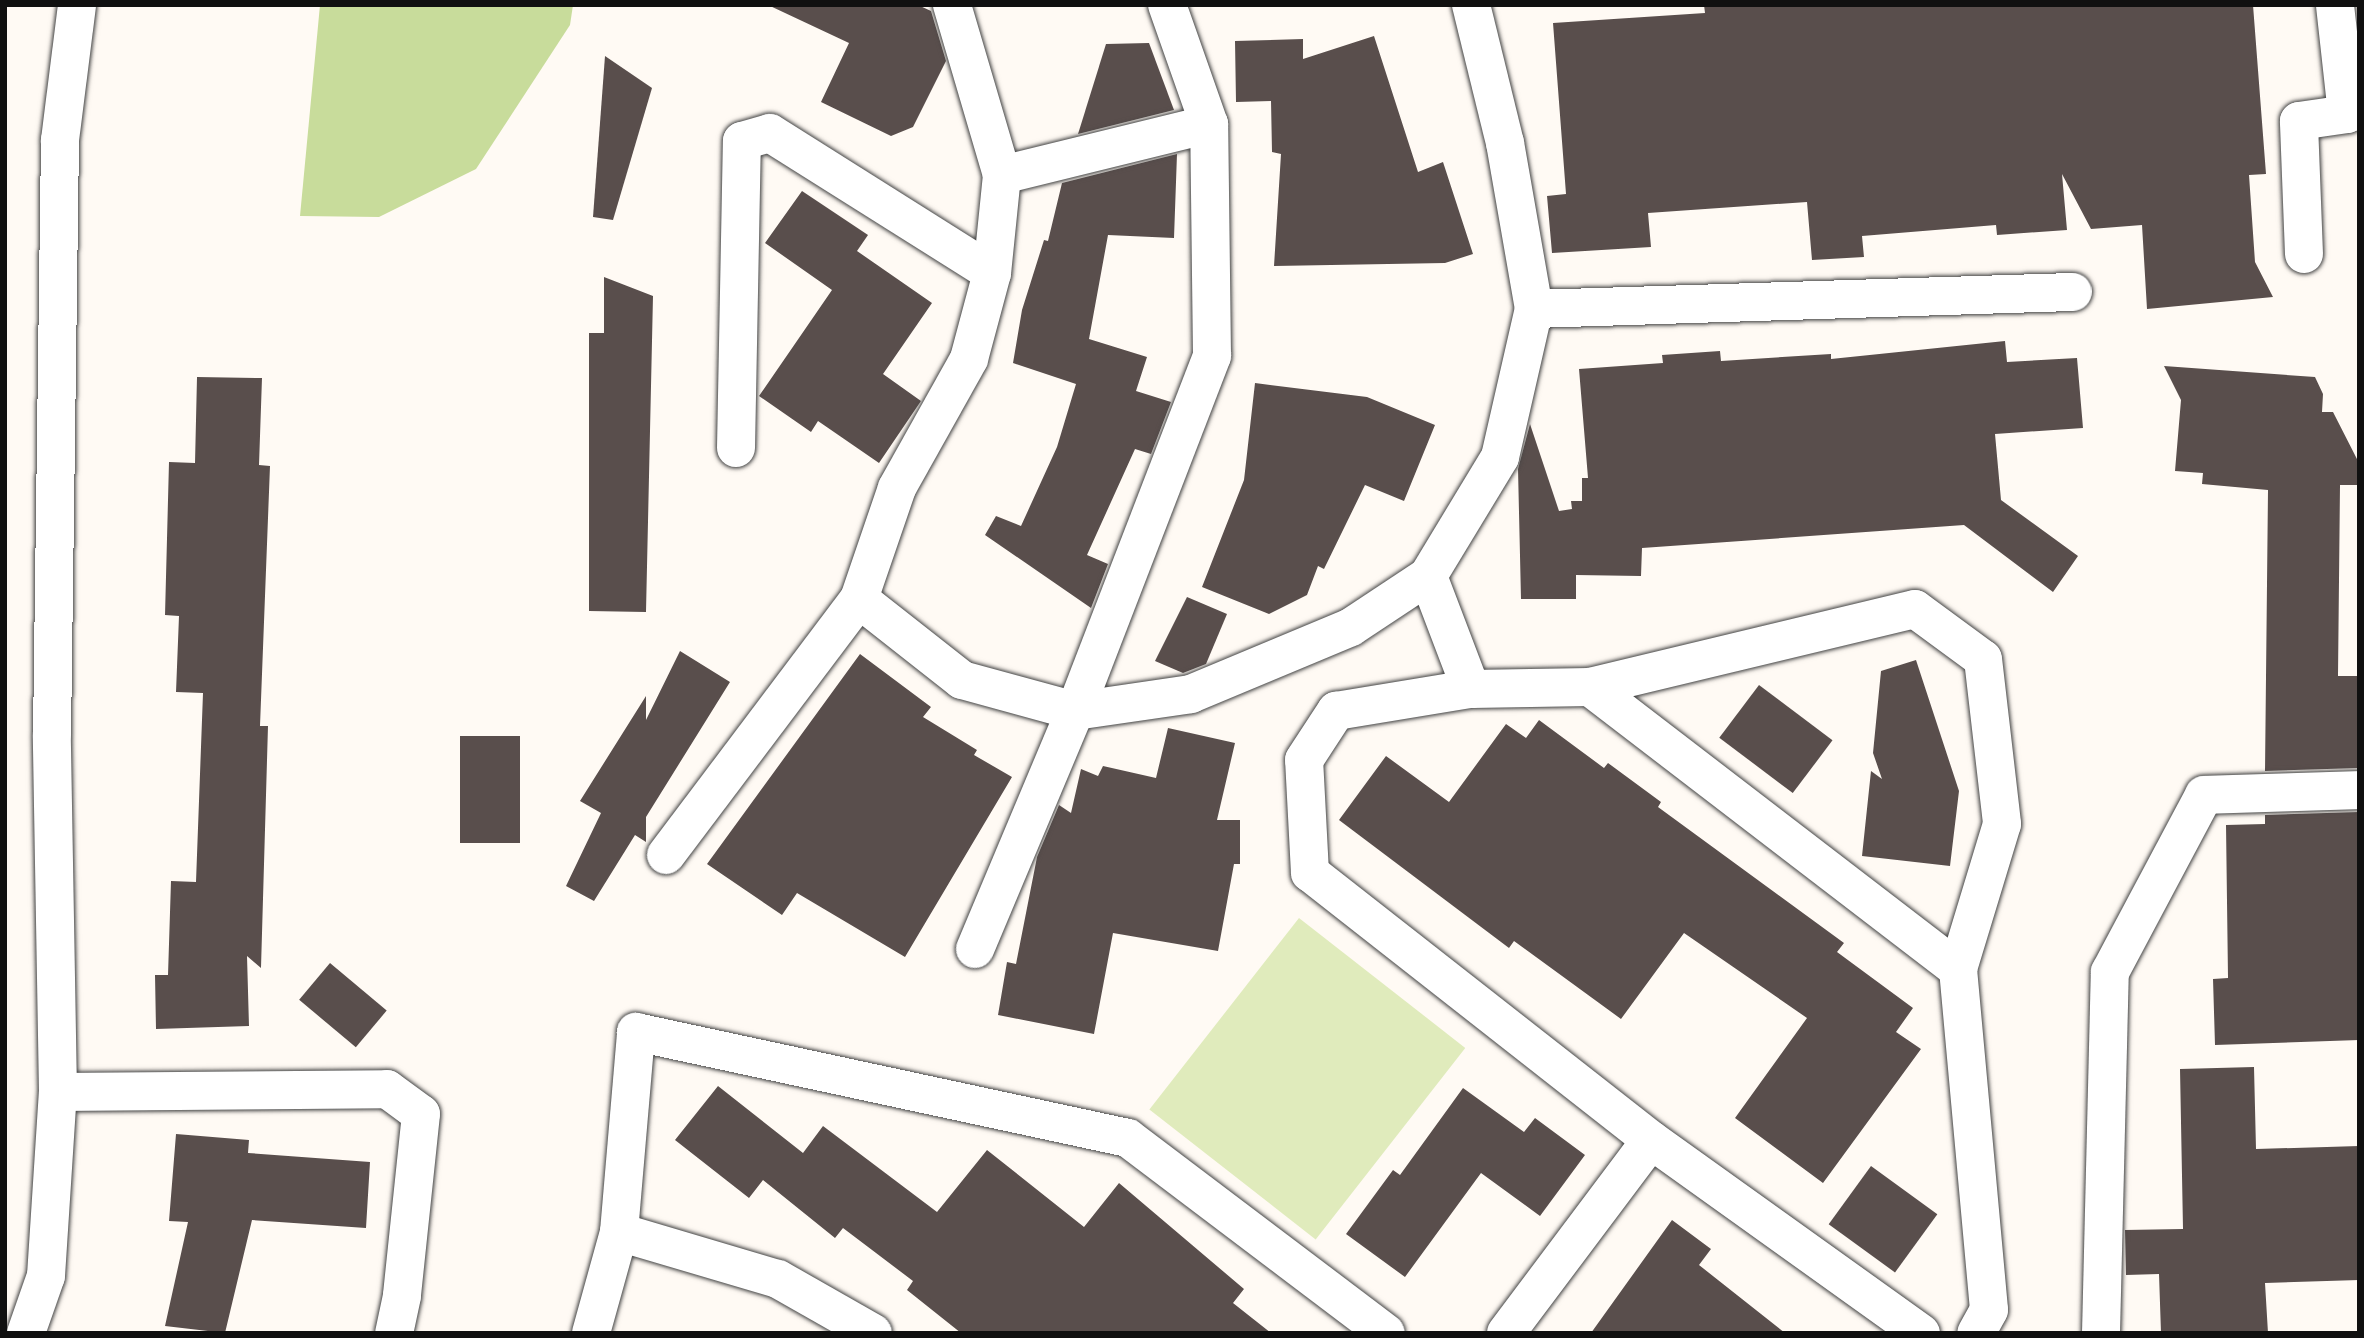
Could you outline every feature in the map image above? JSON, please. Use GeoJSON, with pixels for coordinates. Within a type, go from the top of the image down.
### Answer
{"type":"FeatureCollection","features":[{"type":"Feature","properties":{"kind":"street"},"geometry":{"type":"LineString","coordinates":[[26,1333],[46,1276],[58,1092],[52,735],[60,140],[76,5]]}},
{"type":"Feature","properties":{"kind":"street"},"geometry":{"type":"LineString","coordinates":[[666,855],[859,599],[897,488],[969,359],[992,273],[1002,175],[952,5]]}},
{"type":"Feature","properties":{"kind":"street"},"geometry":{"type":"LineString","coordinates":[[975,949],[1075,711],[1212,356],[1209,124],[1167,5]]}},
{"type":"Feature","properties":{"kind":"street"},"geometry":{"type":"LineString","coordinates":[[859,599],[962,680],[1075,711],[1191,694],[1351,627],[1428,576],[1500,457],[1534,309],[1505,143],[1471,5]]}},
{"type":"Feature","properties":{"kind":"street"},"geometry":{"type":"LineString","coordinates":[[2304,254],[2300,121],[2347,114],[2335,5]]}},
{"type":"Feature","properties":{"kind":"street"},"geometry":{"type":"LineString","coordinates":[[1002,175],[1209,124]]}},
{"type":"Feature","properties":{"kind":"street"},"geometry":{"type":"LineString","coordinates":[[736,447],[742,141],[770,133],[992,273]]}},
{"type":"Feature","properties":{"kind":"street"},"geometry":{"type":"LineString","coordinates":[[1534,309],[2073,292]]}},
{"type":"Feature","properties":{"kind":"street"},"geometry":{"type":"LineString","coordinates":[[1428,576],[1471,689]]}},
{"type":"Feature","properties":{"kind":"street"},"geometry":{"type":"LineString","coordinates":[[1921,1333],[1651,1140],[1310,873],[1304,760],[1336,710],[1471,689],[1590,687],[1915,609],[1983,659],[2002,824],[1958,969],[1989,1310],[1976,1333]]}},
{"type":"Feature","properties":{"kind":"street"},"geometry":{"type":"LineString","coordinates":[[1590,687],[1958,969]]}},
{"type":"Feature","properties":{"kind":"street"},"geometry":{"type":"LineString","coordinates":[[2101,1333],[2110,972],[2203,795],[2359,790]]}},
{"type":"Feature","properties":{"kind":"street"},"geometry":{"type":"LineString","coordinates":[[591,1333],[619,1232],[636,1032],[1128,1138],[1386,1333]]}},
{"type":"Feature","properties":{"kind":"street"},"geometry":{"type":"LineString","coordinates":[[58,1092],[387,1089],[421,1114],[402,1296],[394,1333]]}},
{"type":"Feature","properties":{"kind":"street"},"geometry":{"type":"LineString","coordinates":[[1506,1333],[1651,1140]]}},
{"type":"Feature","properties":{"kind":"street"},"geometry":{"type":"LineString","coordinates":[[619,1232],[778,1279],[873,1333]]}},
{"type":"Feature","properties":{"kind":"green space"},"geometry":{"type":"Polygon","coordinates":[[[320,5],[573,5],[570,25],[476,169],[379,217],[300,216],[320,5]]]}},
{"type":"Feature","properties":{"kind":"green space"},"geometry":{"type":"Polygon","coordinates":[[[1299,918],[1465,1048],[1316,1239],[1149,1109],[1299,918]]]}},
{"type":"Feature","properties":{"kind":"building"},"geometry":{"type":"Polygon","coordinates":[[[768,5],[918,5],[931,11],[946,61],[913,127],[891,136],[821,102],[849,43],[768,5]]]}},
{"type":"Feature","properties":{"kind":"building"},"geometry":{"type":"Polygon","coordinates":[[[1704,5],[2253,5],[2266,174],[2249,175],[2255,262],[2273,297],[2147,309],[2142,225],[2091,229],[2062,174],[2067,230],[1997,235],[1996,225],[1862,236],[1864,257],[1812,260],[1807,202],[1648,213],[1651,247],[1552,253],[1547,196],[1566,194],[1553,23],[1705,13],[1704,5]]]}},
{"type":"Feature","properties":{"kind":"building"},"geometry":{"type":"Polygon","coordinates":[[[1374,36],[1418,172],[1443,162],[1473,254],[1445,263],[1274,266],[1281,154],[1272,152],[1271,101],[1236,102],[1235,41],[1303,39],[1303,59],[1374,36]]]}},
{"type":"Feature","properties":{"kind":"building"},"geometry":{"type":"Polygon","coordinates":[[[1149,43],[1174,110],[1078,134],[1106,44],[1149,43]]]}},
{"type":"Feature","properties":{"kind":"building"},"geometry":{"type":"Polygon","coordinates":[[[605,56],[652,88],[613,220],[593,217],[605,56]]]}},
{"type":"Feature","properties":{"kind":"building"},"geometry":{"type":"Polygon","coordinates":[[[1177,154],[1174,238],[1108,235],[1089,339],[1147,357],[1136,391],[1171,402],[1151,454],[1135,449],[1087,555],[1108,564],[1091,608],[985,535],[996,516],[1021,526],[1057,447],[1076,384],[1013,363],[1022,310],[1044,240],[1048,241],[1062,183],[1177,154]]]}},
{"type":"Feature","properties":{"kind":"building"},"geometry":{"type":"Polygon","coordinates":[[[802,191],[868,235],[857,251],[932,303],[883,374],[921,401],[879,463],[818,421],[811,432],[759,396],[832,290],[765,243],[802,191]]]}},
{"type":"Feature","properties":{"kind":"building"},"geometry":{"type":"Polygon","coordinates":[[[604,277],[653,296],[646,612],[589,611],[589,333],[604,333],[604,277]]]}},
{"type":"Feature","properties":{"kind":"building"},"geometry":{"type":"Polygon","coordinates":[[[2005,341],[2007,362],[2077,358],[2083,428],[1995,434],[2001,500],[2078,556],[2053,592],[1964,525],[1642,548],[1641,576],[1576,575],[1576,599],[1521,599],[1518,469],[1530,424],[1559,511],[1572,509],[1571,501],[1582,501],[1582,478],[1588,478],[1579,369],[1663,363],[1662,355],[1720,351],[1721,361],[1831,354],[1831,359],[2005,341]]]}},
{"type":"Feature","properties":{"kind":"building"},"geometry":{"type":"Polygon","coordinates":[[[2164,366],[2315,377],[2323,394],[2322,412],[2333,412],[2359,463],[2359,485],[2340,485],[2338,676],[2359,676],[2359,768],[2265,771],[2268,490],[2202,484],[2203,473],[2175,471],[2181,400],[2164,366]]]}},
{"type":"Feature","properties":{"kind":"building"},"geometry":{"type":"Polygon","coordinates":[[[197,377],[262,378],[259,465],[270,466],[260,726],[268,726],[261,968],[247,956],[249,1026],[156,1029],[155,975],[168,975],[171,881],[196,882],[203,693],[176,692],[179,616],[165,615],[169,462],[195,463],[197,377]]]}},
{"type":"Feature","properties":{"kind":"building"},"geometry":{"type":"Polygon","coordinates":[[[1255,383],[1367,397],[1435,425],[1404,501],[1365,485],[1324,569],[1318,566],[1307,595],[1269,614],[1202,587],[1244,480],[1255,383]]]}},
{"type":"Feature","properties":{"kind":"building"},"geometry":{"type":"Polygon","coordinates":[[[1187,597],[1227,614],[1206,664],[1183,673],[1155,661],[1187,597]]]}},
{"type":"Feature","properties":{"kind":"building"},"geometry":{"type":"Polygon","coordinates":[[[680,651],[730,682],[646,817],[646,842],[635,835],[594,901],[566,886],[601,813],[580,801],[646,696],[646,720],[680,651]]]}},
{"type":"Feature","properties":{"kind":"building"},"geometry":{"type":"Polygon","coordinates":[[[860,654],[931,707],[923,717],[977,750],[974,755],[1012,777],[905,957],[797,893],[782,915],[707,864],[860,654]]]}},
{"type":"Feature","properties":{"kind":"building"},"geometry":{"type":"Polygon","coordinates":[[[1916,660],[1959,791],[1950,866],[1862,856],[1871,771],[1882,779],[1873,753],[1881,671],[1916,660]]]}},
{"type":"Feature","properties":{"kind":"building"},"geometry":{"type":"Polygon","coordinates":[[[1759,685],[1832,740],[1793,793],[1719,738],[1759,685]]]}},
{"type":"Feature","properties":{"kind":"building"},"geometry":{"type":"Polygon","coordinates":[[[1539,720],[1604,768],[1608,763],[1661,802],[1658,807],[1844,943],[1837,952],[1913,1008],[1896,1032],[1921,1049],[1823,1183],[1735,1118],[1807,1018],[1684,933],[1621,1019],[1514,941],[1509,948],[1339,820],[1386,756],[1449,802],[1506,724],[1526,738],[1539,720]]]}},
{"type":"Feature","properties":{"kind":"building"},"geometry":{"type":"Polygon","coordinates":[[[1168,728],[1235,743],[1217,820],[1240,820],[1240,864],[1234,864],[1218,951],[1113,933],[1094,1034],[998,1015],[1007,962],[1016,964],[1037,857],[1059,805],[1071,813],[1081,769],[1098,776],[1103,766],[1156,778],[1168,728]]]}},
{"type":"Feature","properties":{"kind":"building"},"geometry":{"type":"Polygon","coordinates":[[[460,736],[520,736],[520,843],[460,843],[460,736]]]}},
{"type":"Feature","properties":{"kind":"building"},"geometry":{"type":"Polygon","coordinates":[[[2359,812],[2359,1040],[2215,1045],[2213,979],[2228,978],[2226,825],[2265,824],[2265,815],[2359,812]]]}},
{"type":"Feature","properties":{"kind":"building"},"geometry":{"type":"Polygon","coordinates":[[[330,963],[387,1011],[356,1047],[299,1000],[330,963]]]}},
{"type":"Feature","properties":{"kind":"building"},"geometry":{"type":"Polygon","coordinates":[[[2254,1067],[2256,1149],[2359,1146],[2359,1280],[2265,1283],[2268,1333],[2161,1333],[2159,1274],[2126,1275],[2125,1230],[2183,1229],[2180,1069],[2254,1067]]]}},
{"type":"Feature","properties":{"kind":"building"},"geometry":{"type":"Polygon","coordinates":[[[718,1086],[803,1153],[823,1126],[937,1212],[987,1150],[1084,1227],[1119,1183],[1244,1289],[1233,1303],[1271,1333],[961,1333],[907,1290],[913,1281],[843,1228],[835,1238],[763,1180],[749,1198],[675,1140],[718,1086]]]}},
{"type":"Feature","properties":{"kind":"building"},"geometry":{"type":"Polygon","coordinates":[[[1463,1088],[1524,1132],[1535,1118],[1585,1155],[1540,1216],[1481,1173],[1405,1277],[1346,1234],[1393,1170],[1400,1175],[1463,1088]]]}},
{"type":"Feature","properties":{"kind":"building"},"geometry":{"type":"Polygon","coordinates":[[[176,1134],[249,1140],[248,1153],[370,1162],[366,1228],[252,1220],[225,1333],[165,1326],[188,1222],[169,1221],[176,1134]]]}},
{"type":"Feature","properties":{"kind":"building"},"geometry":{"type":"Polygon","coordinates":[[[1871,1166],[1937,1214],[1895,1272],[1829,1224],[1871,1166]]]}},
{"type":"Feature","properties":{"kind":"building"},"geometry":{"type":"Polygon","coordinates":[[[1672,1220],[1711,1249],[1699,1265],[1785,1333],[1591,1333],[1672,1220]]]}}]}
